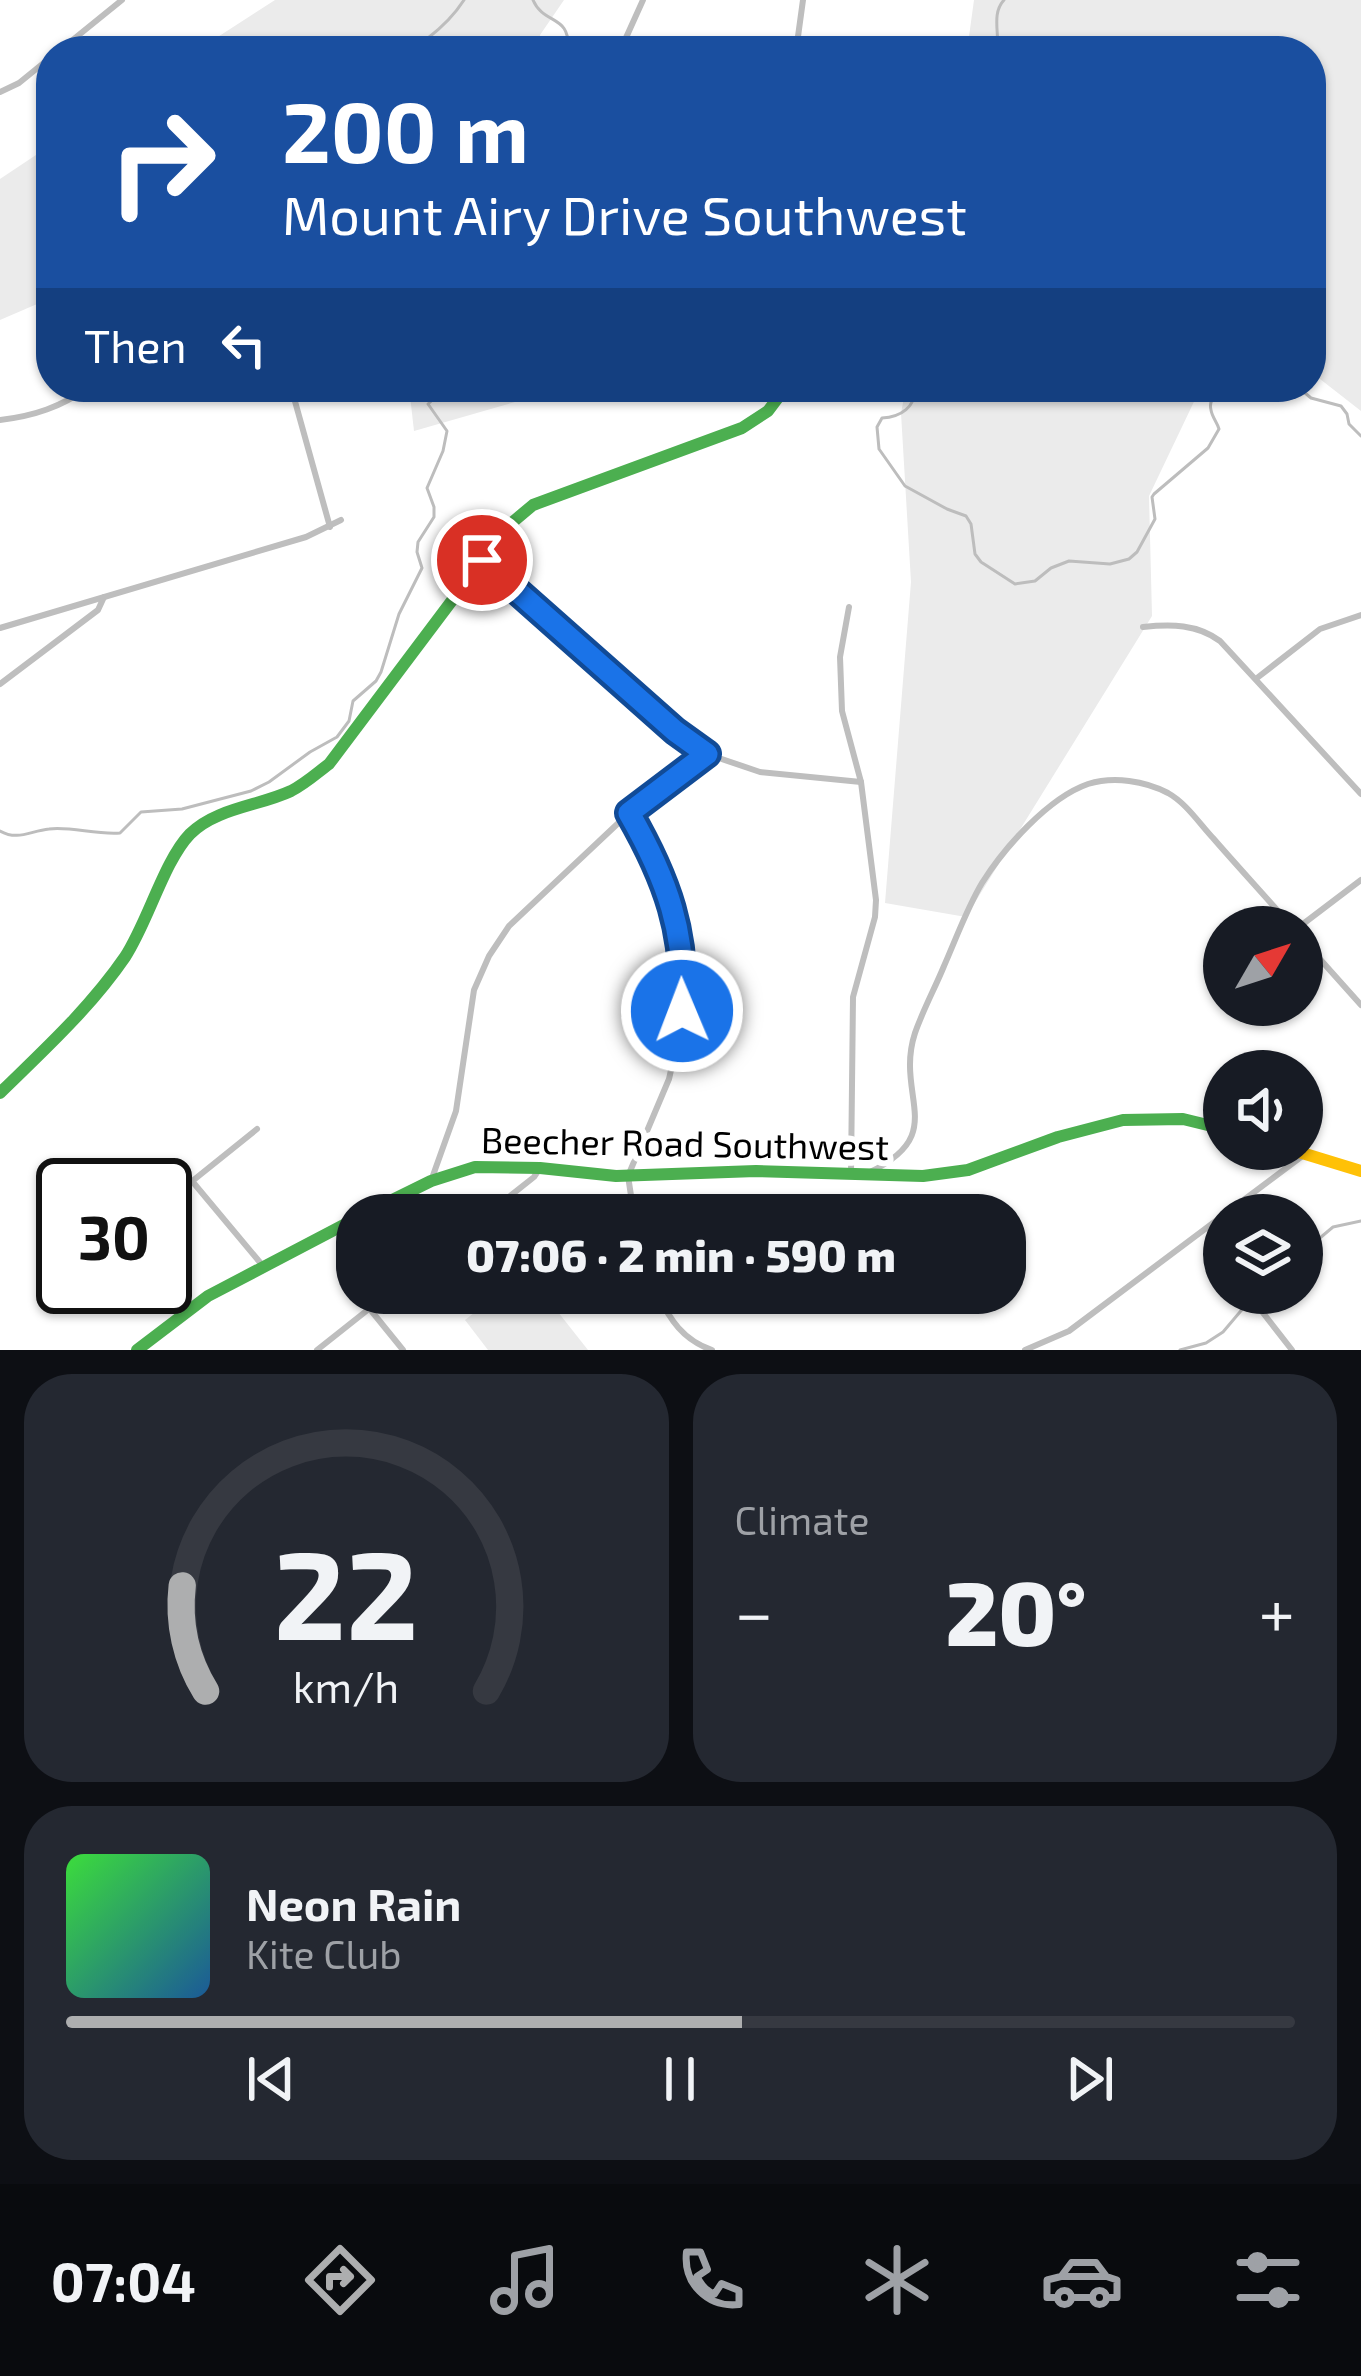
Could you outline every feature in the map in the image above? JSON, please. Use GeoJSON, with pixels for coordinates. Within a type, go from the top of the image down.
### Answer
{"type":"FeatureCollection","features":[{"type":"Feature","properties":{"kind":"street"},"geometry":{"type":"LineString","coordinates":[[78,36],[122,0]]}},
{"type":"Feature","properties":{"kind":"street"},"geometry":{"type":"LineString","coordinates":[[627,36],[643,0]]}},
{"type":"Feature","properties":{"kind":"street"},"geometry":{"type":"LineString","coordinates":[[798,36],[802,0]]}},
{"type":"Feature","properties":{"kind":"street"},"geometry":{"type":"LineString","coordinates":[[0,92],[36,70]]}},
{"type":"Feature","properties":{"kind":"street"},"geometry":{"type":"LineString","coordinates":[[0,420],[43,412],[65,402]]}},
{"type":"Feature","properties":{"kind":"street"},"geometry":{"type":"LineString","coordinates":[[295,402],[330,527]]}},
{"type":"Feature","properties":{"kind":"street"},"geometry":{"type":"LineString","coordinates":[[0,1093],[71,1023],[124,958],[182,843],[202,824],[293,790],[329,764],[508,526],[533,505],[742,428],[775,402]]}},
{"type":"Feature","properties":{"kind":"street"},"geometry":{"type":"LineString","coordinates":[[0,628],[305,537],[341,520]]}},
{"type":"Feature","properties":{"kind":"street"},"geometry":{"type":"LineString","coordinates":[[482,560],[707,754],[760,772],[861,782]]}},
{"type":"Feature","properties":{"kind":"street"},"geometry":{"type":"LineString","coordinates":[[0,684],[98,610],[104,597]]}},
{"type":"Feature","properties":{"kind":"street"},"geometry":{"type":"LineString","coordinates":[[849,607],[840,657],[842,712],[861,782],[876,900],[854,997],[851,1173]]}},
{"type":"Feature","properties":{"kind":"street"},"geometry":{"type":"LineString","coordinates":[[1257,678],[1320,629],[1361,615]]}},
{"type":"Feature","properties":{"kind":"street"},"geometry":{"type":"LineString","coordinates":[[1143,626],[1175,625],[1208,633],[1257,678],[1361,794]]}},
{"type":"Feature","properties":{"kind":"street"},"geometry":{"type":"LineString","coordinates":[[431,1181],[456,1111],[474,990],[489,956],[509,926],[629,813],[707,754]]}},
{"type":"Feature","properties":{"kind":"street"},"geometry":{"type":"LineString","coordinates":[[867,1174],[897,1158],[912,1138],[916,1117],[910,1061],[916,1031],[980,887],[1030,824],[1076,790],[1118,780],[1143,783],[1178,800],[1276,906]]}},
{"type":"Feature","properties":{"kind":"street"},"geometry":{"type":"LineString","coordinates":[[629,813],[668,888],[680,938],[684,986],[668,1078],[628,1176],[631,1194]]}},
{"type":"Feature","properties":{"kind":"street"},"geometry":{"type":"LineString","coordinates":[[1323,907],[1361,880]]}},
{"type":"Feature","properties":{"kind":"street"},"geometry":{"type":"LineString","coordinates":[[1323,962],[1361,1005]]}},
{"type":"Feature","properties":{"kind":"street","name":"Beecher Road Southwest"},"geometry":{"type":"LineString","coordinates":[[405,1194],[476,1167],[628,1176],[756,1171],[923,1176],[968,1170],[1058,1137],[1139,1118],[1203,1124]]}},
{"type":"Feature","properties":{"kind":"street"},"geometry":{"type":"LineString","coordinates":[[257,1129],[192,1181],[263,1266]]}},
{"type":"Feature","properties":{"kind":"street"},"geometry":{"type":"LineString","coordinates":[[1323,1159],[1361,1171]]}},
{"type":"Feature","properties":{"kind":"street"},"geometry":{"type":"LineString","coordinates":[[513,1194],[540,1168]]}},
{"type":"Feature","properties":{"kind":"street"},"geometry":{"type":"LineString","coordinates":[[1025,1350],[1069,1330],[1284,1170]]}},
{"type":"Feature","properties":{"kind":"street","name":"Beecher Road Southwest"},"geometry":{"type":"LineString","coordinates":[[137,1350],[208,1296],[336,1228]]}},
{"type":"Feature","properties":{"kind":"street"},"geometry":{"type":"LineString","coordinates":[[317,1350],[362,1314]]}},
{"type":"Feature","properties":{"kind":"street"},"geometry":{"type":"LineString","coordinates":[[374,1314],[403,1350]]}},
{"type":"Feature","properties":{"kind":"street"},"geometry":{"type":"LineString","coordinates":[[669,1314],[685,1336],[712,1350]]}},
{"type":"Feature","properties":{"kind":"street"},"geometry":{"type":"LineString","coordinates":[[1264,1314],[1292,1350]]}},
{"type":"Feature","properties":{"kind":"shaded area"},"geometry":{"type":"Polygon","coordinates":[[[275,0],[564,0],[540,36],[219,36],[275,0]]]}},
{"type":"Feature","properties":{"kind":"shaded area"},"geometry":{"type":"Polygon","coordinates":[[[974,0],[1361,0],[1361,411],[1326,384],[1326,36],[969,36],[974,0]]]}},
{"type":"Feature","properties":{"kind":"shaded area"},"geometry":{"type":"Polygon","coordinates":[[[36,155],[36,304],[0,320],[0,179],[36,155]]]}},
{"type":"Feature","properties":{"kind":"shaded area"},"geometry":{"type":"Polygon","coordinates":[[[411,402],[515,402],[414,431],[411,402]]]}},
{"type":"Feature","properties":{"kind":"shaded area"},"geometry":{"type":"Polygon","coordinates":[[[903,402],[1194,402],[1149,496],[1152,616],[966,917],[885,903],[911,582],[903,402]]]}},
{"type":"Feature","properties":{"kind":"shaded area"},"geometry":{"type":"Polygon","coordinates":[[[473,1314],[560,1314],[588,1350],[488,1350],[465,1320],[473,1314]]]}},
{"type":"Feature","properties":{"kind":"waterway"},"geometry":{"type":"LineString","coordinates":[[430,36],[464,0]]}},
{"type":"Feature","properties":{"kind":"waterway"},"geometry":{"type":"LineString","coordinates":[[533,0],[567,36]]}},
{"type":"Feature","properties":{"kind":"waterway"},"geometry":{"type":"LineString","coordinates":[[997,36],[1004,0]]}},
{"type":"Feature","properties":{"kind":"waterway"},"geometry":{"type":"LineString","coordinates":[[0,831],[18,835],[57,828],[120,833],[141,812],[182,809],[251,791],[337,737],[349,721],[353,701],[381,672],[399,614],[422,568],[418,542],[434,517],[427,488],[447,431],[430,402]]}},
{"type":"Feature","properties":{"kind":"waterway"},"geometry":{"type":"LineString","coordinates":[[912,402],[895,416],[882,418],[877,427],[879,449],[905,486],[966,516],[975,554],[1015,584],[1035,581],[1069,561],[1110,564],[1137,552],[1155,519],[1152,497],[1208,448],[1219,429],[1211,402]]}},
{"type":"Feature","properties":{"kind":"waterway"},"geometry":{"type":"LineString","coordinates":[[1326,402],[1341,406],[1361,436]]}},
{"type":"Feature","properties":{"kind":"waterway"},"geometry":{"type":"LineString","coordinates":[[1323,1235],[1333,1227],[1361,1221]]}},
{"type":"Feature","properties":{"kind":"waterway"},"geometry":{"type":"LineString","coordinates":[[1180,1350],[1206,1343],[1238,1314]]}},
{"type":"Feature","properties":{"kind":"traffic: fast"},"geometry":{"type":"LineString","coordinates":[[0,1093],[66,1028],[125,957],[172,860],[190,834],[225,813],[291,791],[329,764],[508,526],[533,505],[742,428],[775,402]]}},
{"type":"Feature","properties":{"kind":"traffic: fast"},"geometry":{"type":"LineString","coordinates":[[405,1194],[475,1167],[616,1176],[756,1171],[923,1176],[968,1170],[1058,1137],[1123,1120],[1183,1119],[1203,1124]]}},
{"type":"Feature","properties":{"kind":"traffic: fast"},"geometry":{"type":"LineString","coordinates":[[137,1350],[208,1296],[336,1229]]}},
{"type":"Feature","properties":{"kind":"traffic: slow"},"geometry":{"type":"LineString","coordinates":[[1323,1159],[1361,1171]]}},
{"type":"Feature","properties":{"kind":"route"},"geometry":{"type":"LineString","coordinates":[[482,560],[707,754],[629,813],[659,867],[675,913],[684,986],[682,1011]]}}]}
